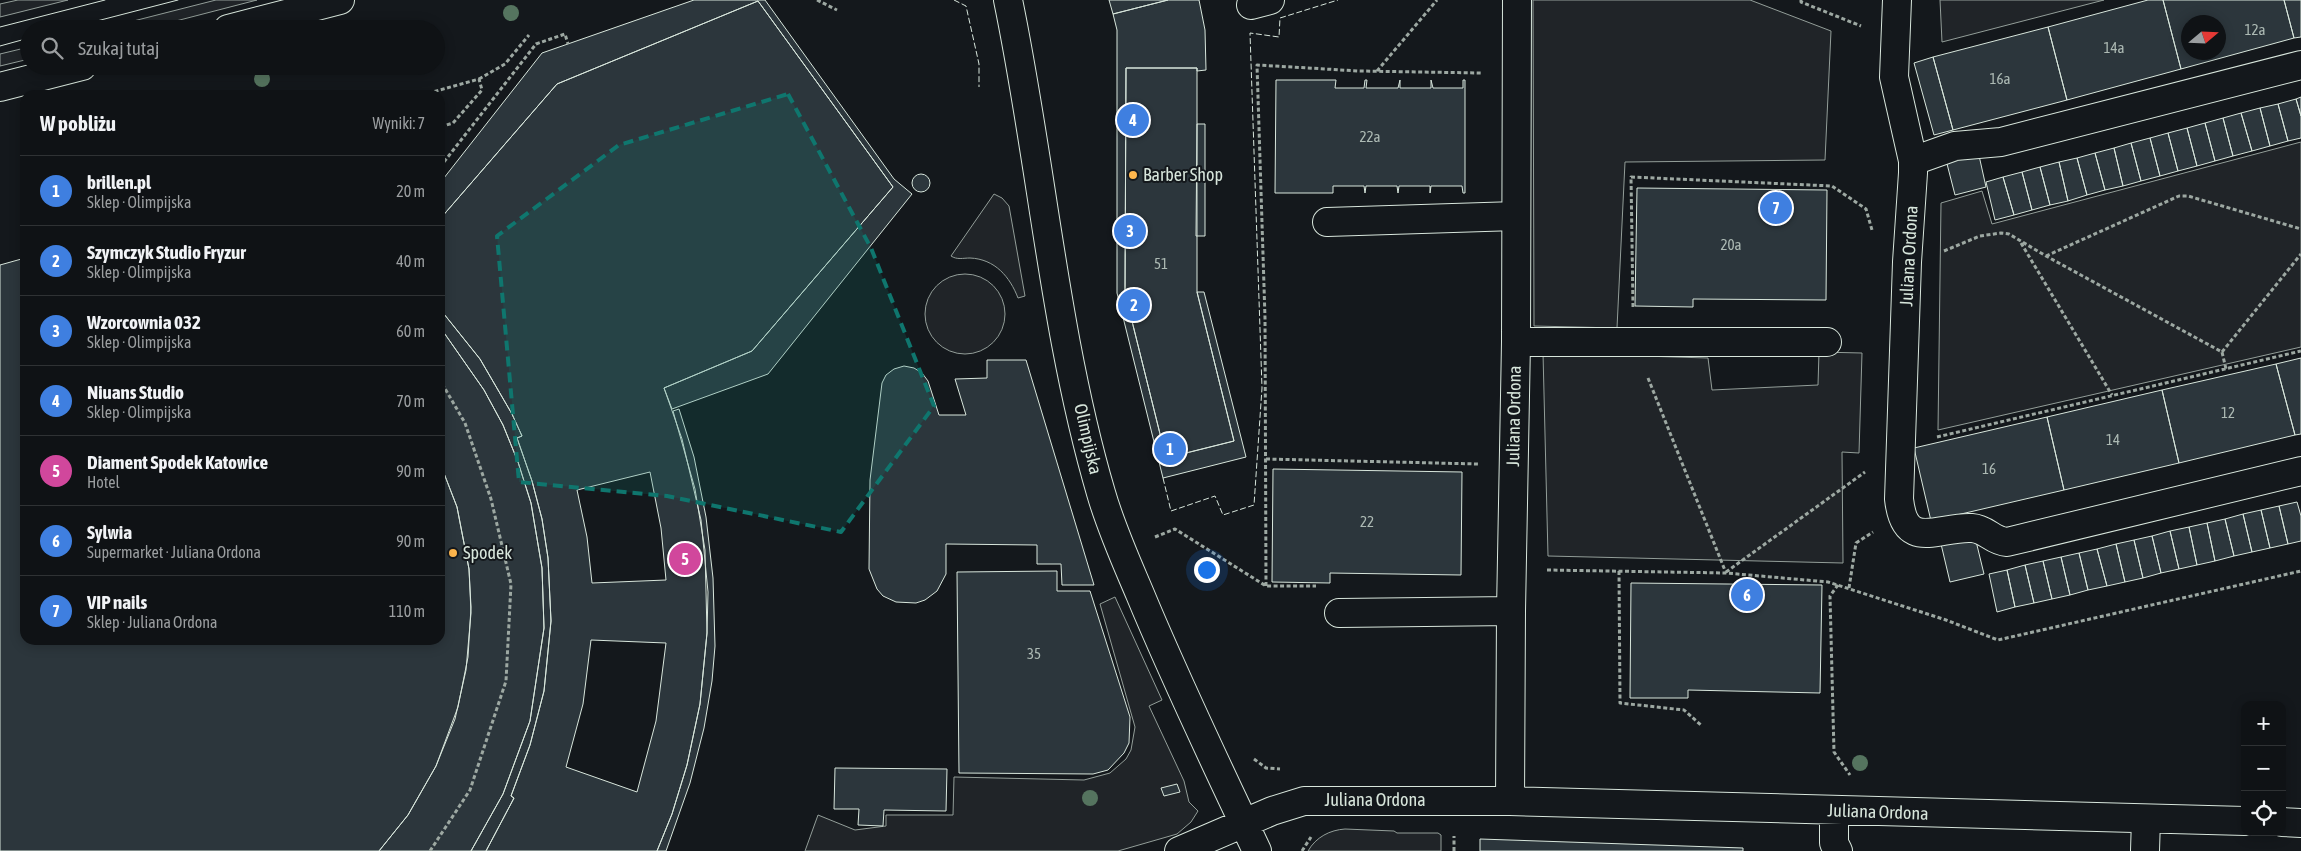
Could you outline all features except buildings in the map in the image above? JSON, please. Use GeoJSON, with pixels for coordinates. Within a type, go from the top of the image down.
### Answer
{"type":"FeatureCollection","features":[{"type":"Feature","properties":{"kind":"street"},"geometry":{"type":"LineString","coordinates":[[263,20],[340,0]]}},
{"type":"Feature","properties":{"kind":"street","name":"Olimpijska"},"geometry":{"type":"LineString","coordinates":[[1008,0],[1023,72],[1039,186],[1065,331],[1102,495],[1120,546],[1155,631],[1257,851]]}},
{"type":"Feature","properties":{"kind":"street","name":"Juliana Ordona"},"geometry":{"type":"LineString","coordinates":[[1510,801],[1510,611],[1516,342],[1516,0]]}},
{"type":"Feature","properties":{"kind":"street","name":"Juliana Ordona"},"geometry":{"type":"LineString","coordinates":[[1897,0],[1894,77],[1912,160],[1900,447],[1900,515]]}},
{"type":"Feature","properties":{"kind":"street"},"geometry":{"type":"LineString","coordinates":[[1912,160],[1955,146],[2001,142],[2301,65]]}},
{"type":"Feature","properties":{"kind":"street"},"geometry":{"type":"LineString","coordinates":[[0,87],[47,75]]}},
{"type":"Feature","properties":{"kind":"street"},"geometry":{"type":"LineString","coordinates":[[1327,222],[1516,216]]}},
{"type":"Feature","properties":{"kind":"street","name":"Juliana Ordona"},"geometry":{"type":"LineString","coordinates":[[1516,342],[1827,342]]}},
{"type":"Feature","properties":{"kind":"street"},"geometry":{"type":"LineString","coordinates":[[1900,515],[1908,526],[1921,533],[1933,534],[1971,528],[1985,531],[1997,541],[2007,542],[2301,471]]}},
{"type":"Feature","properties":{"kind":"street"},"geometry":{"type":"LineString","coordinates":[[1339,613],[1510,611]]}},
{"type":"Feature","properties":{"kind":"street","name":"Juliana Ordona"},"geometry":{"type":"LineString","coordinates":[[1179,851],[1288,805],[1304,801],[1510,801],[2241,821]]}},
{"type":"Feature","properties":{"kind":"street"},"geometry":{"type":"LineString","coordinates":[[1834,810],[1834,843],[1838,851]]}},
{"type":"Feature","properties":{"kind":"street"},"geometry":{"type":"LineString","coordinates":[[2145,851],[2146,819]]}},
{"type":"Feature","properties":{"kind":"street"},"geometry":{"type":"LineString","coordinates":[[2286,822],[2301,823]]}},
{"type":"Feature","properties":{"kind":"path"},"geometry":{"type":"LineString","coordinates":[[817,0],[836,10]]}},
{"type":"Feature","properties":{"kind":"path"},"geometry":{"type":"LineString","coordinates":[[1377,71],[1437,0]]}},
{"type":"Feature","properties":{"kind":"path"},"geometry":{"type":"LineString","coordinates":[[1801,0],[1801,2],[1861,26]]}},
{"type":"Feature","properties":{"kind":"path"},"geometry":{"type":"LineString","coordinates":[[445,161],[536,44],[565,34],[568,44]]}},
{"type":"Feature","properties":{"kind":"path"},"geometry":{"type":"LineString","coordinates":[[440,90],[479,79],[505,64],[529,35]]}},
{"type":"Feature","properties":{"kind":"path"},"geometry":{"type":"LineString","coordinates":[[445,125],[453,123],[482,90],[479,79]]}},
{"type":"Feature","properties":{"kind":"path"},"geometry":{"type":"LineString","coordinates":[[1726,573],[1633,342],[1631,177],[1832,186],[1866,209],[1872,232]]}},
{"type":"Feature","properties":{"kind":"path"},"geometry":{"type":"LineString","coordinates":[[2046,256],[2179,196],[2188,196],[2301,229]]}},
{"type":"Feature","properties":{"kind":"path"},"geometry":{"type":"LineString","coordinates":[[1940,253],[1980,236],[2001,233],[2009,234],[2222,352],[2226,369]]}},
{"type":"Feature","properties":{"kind":"path"},"geometry":{"type":"LineString","coordinates":[[2021,242],[2112,396]]}},
{"type":"Feature","properties":{"kind":"path"},"geometry":{"type":"LineString","coordinates":[[2222,352],[2301,254]]}},
{"type":"Feature","properties":{"kind":"path"},"geometry":{"type":"LineString","coordinates":[[1726,573],[1900,447],[2301,352]]}},
{"type":"Feature","properties":{"kind":"path"},"geometry":{"type":"LineString","coordinates":[[430,851],[470,790],[506,681],[511,584],[491,499],[465,423],[445,389]]}},
{"type":"Feature","properties":{"kind":"path"},"geometry":{"type":"LineString","coordinates":[[1266,459],[1482,464]]}},
{"type":"Feature","properties":{"kind":"path"},"geometry":{"type":"LineString","coordinates":[[1849,588],[1856,543],[1891,523],[1900,515]]}},
{"type":"Feature","properties":{"kind":"path"},"geometry":{"type":"LineString","coordinates":[[1150,540],[1175,529],[1266,586]]}},
{"type":"Feature","properties":{"kind":"path"},"geometry":{"type":"LineString","coordinates":[[1511,569],[1726,573],[1828,582],[1946,620],[1998,640],[2301,571]]}},
{"type":"Feature","properties":{"kind":"path"},"geometry":{"type":"LineString","coordinates":[[1619,571],[1620,704],[1684,710],[1702,726]]}},
{"type":"Feature","properties":{"kind":"path"},"geometry":{"type":"LineString","coordinates":[[1838,585],[1830,596],[1834,752],[1851,778]]}},
{"type":"Feature","properties":{"kind":"path"},"geometry":{"type":"LineString","coordinates":[[1454,828],[1454,851]]}},
{"type":"Feature","properties":{"kind":"highlighted area"},"geometry":{"type":"Polygon","coordinates":[[[788,94],[871,248],[934,406],[841,532],[667,496],[519,482],[497,236],[619,145],[788,94]]]}},
{"type":"Feature","properties":{"kind":"shaded area"},"geometry":{"type":"Polygon","coordinates":[[[18,0],[68,0],[0,17],[0,4],[18,0]]]}},
{"type":"Feature","properties":{"kind":"shaded area"},"geometry":{"type":"Polygon","coordinates":[[[216,0],[257,0],[180,20],[137,20],[216,0]]]}},
{"type":"Feature","properties":{"kind":"shaded area"},"geometry":{"type":"Polygon","coordinates":[[[1533,0],[1750,0],[1831,31],[1825,160],[1625,162],[1617,328],[1534,326],[1533,0]]]}},
{"type":"Feature","properties":{"kind":"shaded area"},"geometry":{"type":"Polygon","coordinates":[[[1940,0],[2104,0],[1942,42],[1940,0]]]}},
{"type":"Feature","properties":{"kind":"shaded area"},"geometry":{"type":"Polygon","coordinates":[[[20,49],[20,61],[0,66],[0,54],[20,49]]]}},
{"type":"Feature","properties":{"kind":"shaded area"},"geometry":{"type":"Polygon","coordinates":[[[2301,142],[2301,347],[1938,430],[1941,203],[1982,191],[1992,224],[2301,142]]]}},
{"type":"Feature","properties":{"kind":"shaded area"},"geometry":{"type":"Polygon","coordinates":[[[994,194],[1002,198],[1009,206],[1025,296],[1018,298],[1006,276],[994,266],[979,259],[951,256],[994,194]]]}},
{"type":"Feature","properties":{"kind":"shaded area"},"geometry":{"type":"Polygon","coordinates":[[[957,274],[973,274],[994,285],[1005,306],[1005,322],[994,343],[973,354],[957,354],[943,348],[931,336],[925,322],[925,306],[931,292],[943,280],[957,274]]]}},
{"type":"Feature","properties":{"kind":"shaded area"},"geometry":{"type":"Polygon","coordinates":[[[1819,352],[1862,353],[1859,453],[1842,452],[1843,563],[1548,556],[1543,353],[1708,358],[1712,390],[1818,385],[1819,352]]]}},
{"type":"Feature","properties":{"kind":"shaded area"},"geometry":{"type":"Polygon","coordinates":[[[1115,597],[1162,700],[1149,706],[1184,781],[1189,802],[1198,811],[1191,822],[1177,834],[1118,851],[805,851],[818,815],[855,830],[886,826],[886,815],[953,815],[954,777],[1084,780],[1110,773],[1126,759],[1131,750],[1135,727],[1100,604],[1115,597]]]}},
{"type":"Feature","properties":{"kind":"shaded area"},"geometry":{"type":"Polygon","coordinates":[[[1345,829],[1394,831],[1397,833],[1438,833],[1441,835],[1441,851],[1308,851],[1324,835],[1345,829]]]}},
{"type":"Feature","properties":{"kind":"tram line"},"geometry":{"type":"LineString","coordinates":[[27,20],[105,0]]}},
{"type":"Feature","properties":{"kind":"tram line"},"geometry":{"type":"LineString","coordinates":[[101,20],[178,0]]}},
{"type":"Feature","properties":{"kind":"tram line"},"geometry":{"type":"LineString","coordinates":[[0,27],[20,22]]}},
{"type":"Feature","properties":{"kind":"tram line"},"geometry":{"type":"LineString","coordinates":[[0,46],[20,40]]}},
{"type":"Feature","properties":{"kind":"fence"},"geometry":{"type":"LineString","coordinates":[[954,0],[966,6],[979,64],[979,87]]}},
{"type":"Feature","properties":{"kind":"fence"},"geometry":{"type":"LineString","coordinates":[[1163,478],[1171,511],[1215,496],[1223,515],[1254,505],[1262,388],[1250,33],[1279,37],[1280,18],[1338,0]]}},
{"type":"Feature","properties":{"kind":"place","name":"Niuans Studio"},"geometry":{"type":"Point","coordinates":[1133,120]}},
{"type":"Feature","properties":{"kind":"place","name":"Barber Shop"},"geometry":{"type":"Point","coordinates":[1133,175]}},
{"type":"Feature","properties":{"kind":"place","name":"VIP nails"},"geometry":{"type":"Point","coordinates":[1776,208]}},
{"type":"Feature","properties":{"kind":"place","name":"Wzorcownia 032"},"geometry":{"type":"Point","coordinates":[1130,231]}},
{"type":"Feature","properties":{"kind":"place","name":"Szymczyk Studio Fryzur"},"geometry":{"type":"Point","coordinates":[1134,305]}},
{"type":"Feature","properties":{"kind":"place","name":"brillen.pl"},"geometry":{"type":"Point","coordinates":[1170,449]}},
{"type":"Feature","properties":{"kind":"place","name":"Spodek"},"geometry":{"type":"Point","coordinates":[453,553]}},
{"type":"Feature","properties":{"kind":"place","name":"Diament Spodek Katowice"},"geometry":{"type":"Point","coordinates":[685,559]}},
{"type":"Feature","properties":{"kind":"place","name":"Sylwia"},"geometry":{"type":"Point","coordinates":[1747,595]}}]}
